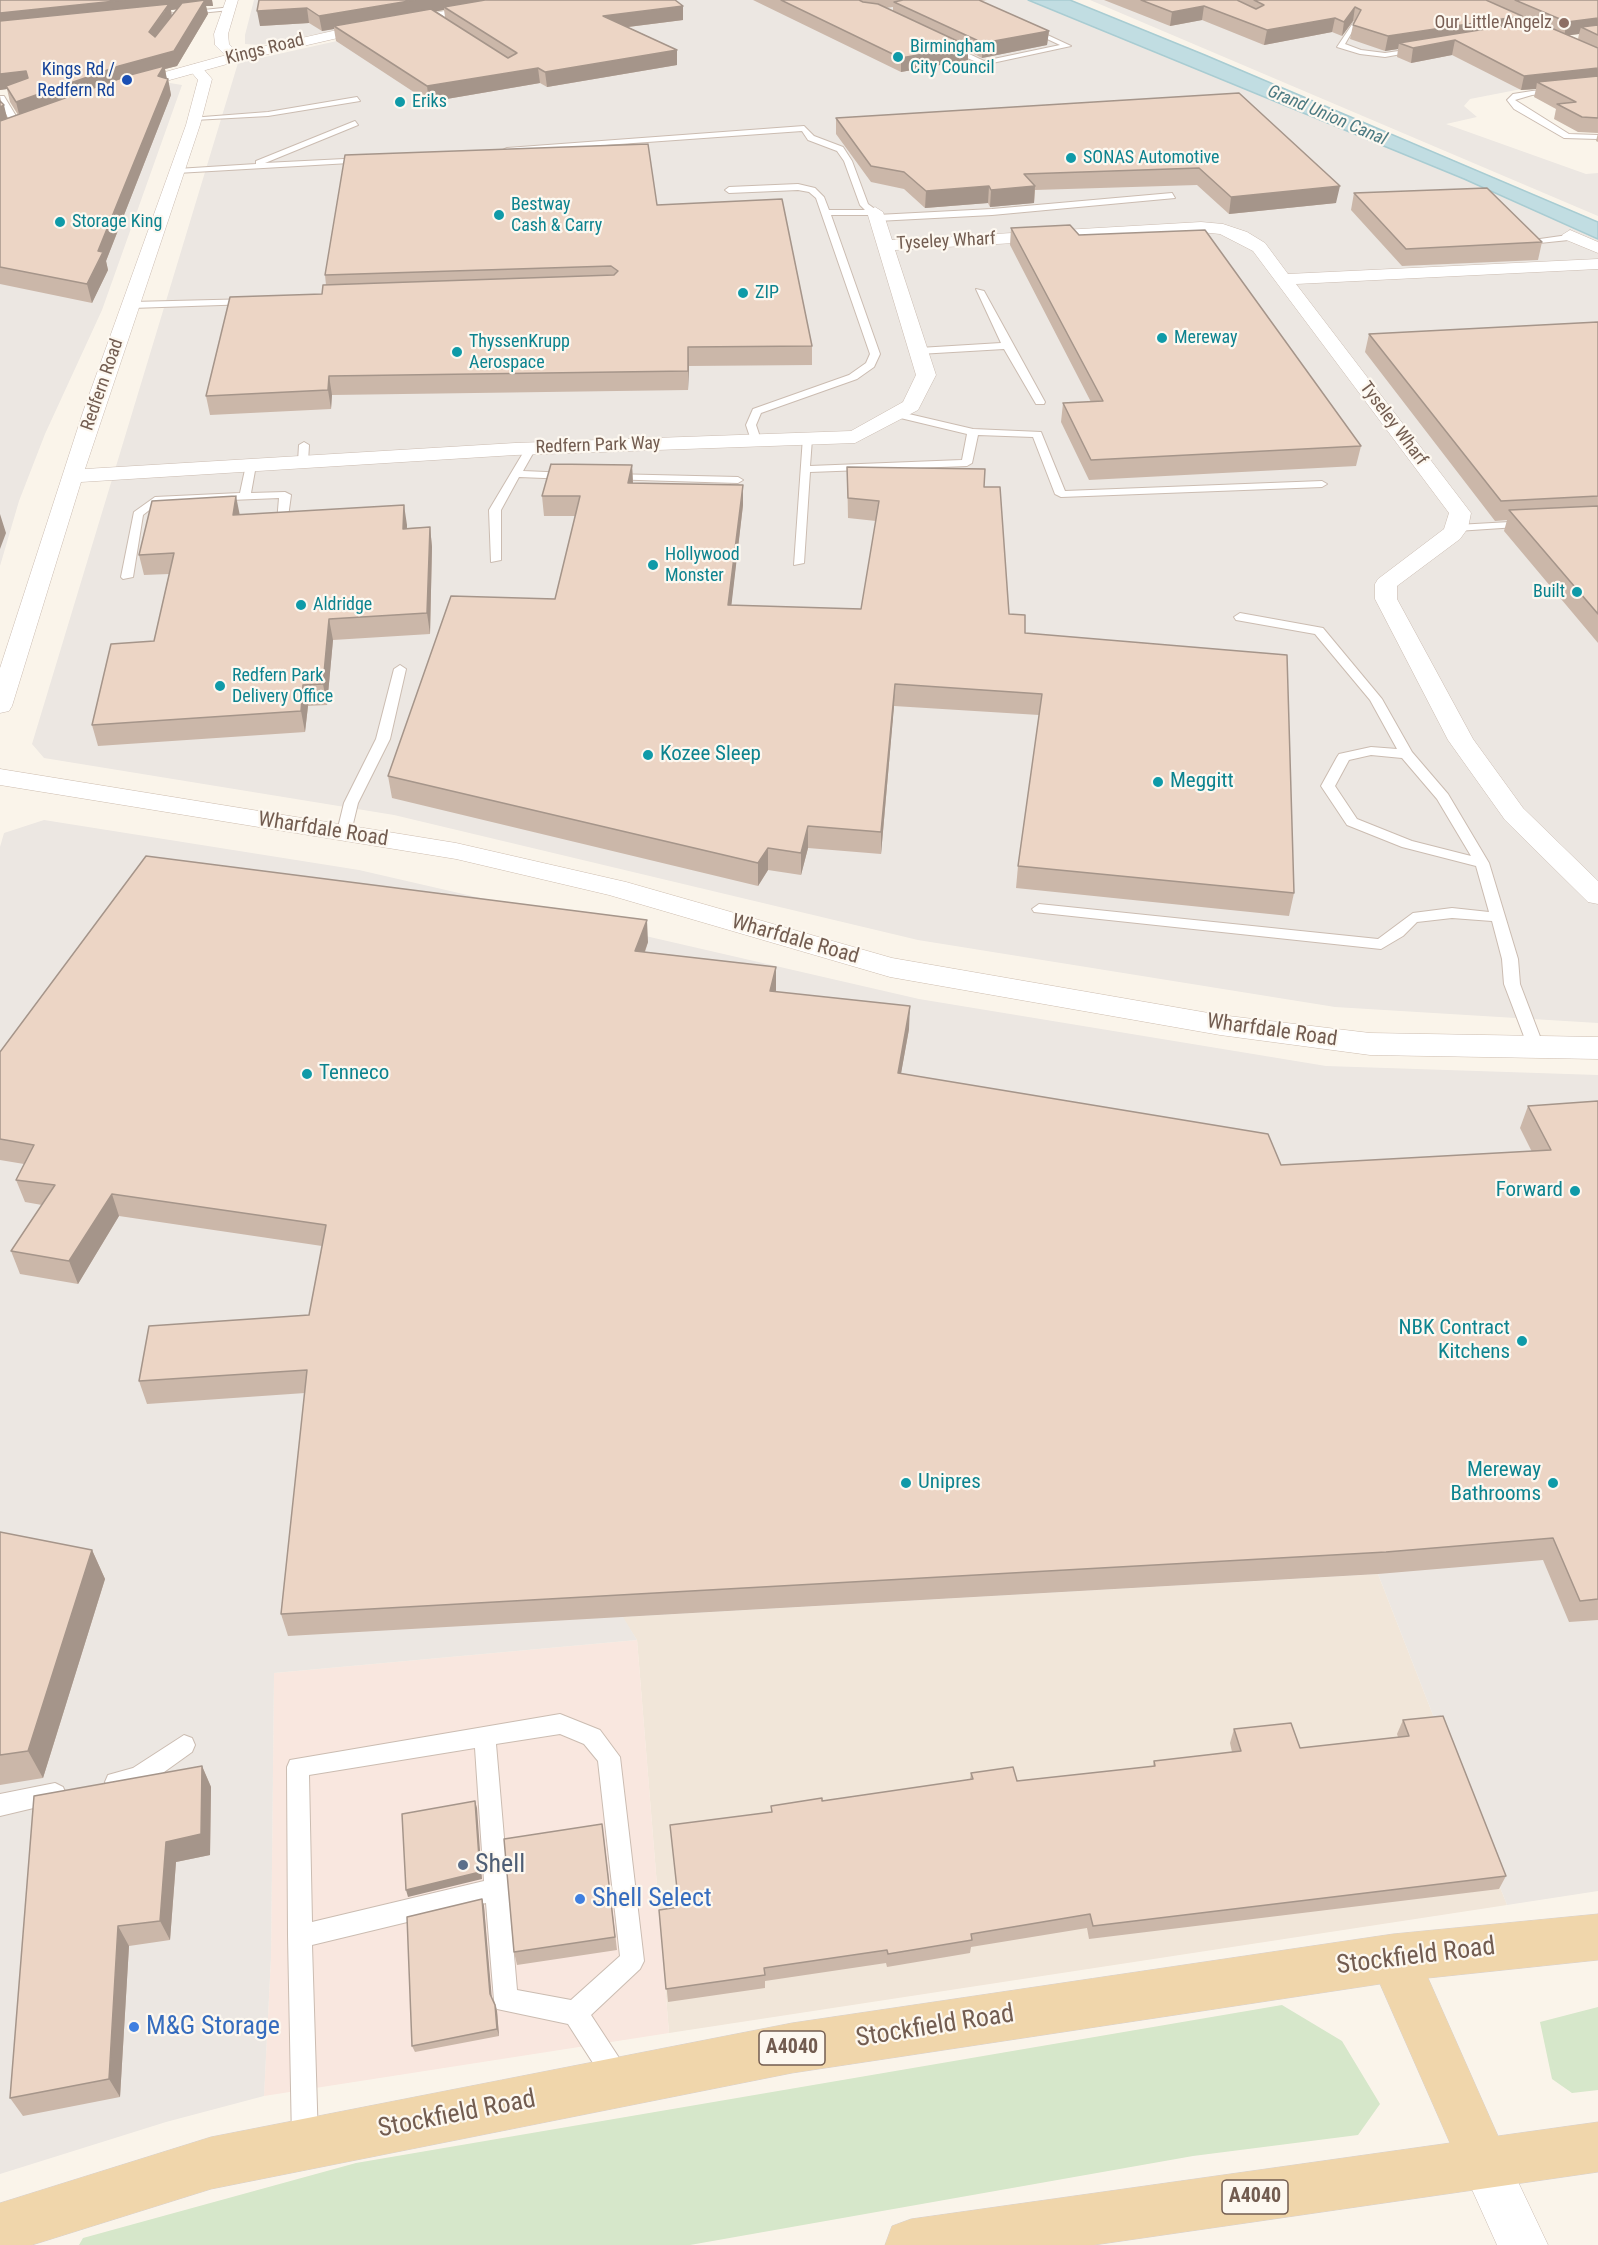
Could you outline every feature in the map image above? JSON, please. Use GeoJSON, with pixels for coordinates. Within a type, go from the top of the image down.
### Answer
{"type":"FeatureCollection","features":[{"type":"Feature","properties":{"kind":"main road","name":"Kings Road"},"geometry":{"type":"LineString","coordinates":[[105,94],[235,57],[354,30],[435,19],[538,0]]}},
{"type":"Feature","properties":{"kind":"main road"},"geometry":{"type":"LineString","coordinates":[[0,132],[24,123]]}},
{"type":"Feature","properties":{"kind":"main road","name":"Wharfdale Road"},"geometry":{"type":"LineString","coordinates":[[0,777],[456,851],[616,888],[890,967],[1220,1025],[1347,1041],[1598,1048]]}},
{"type":"Feature","properties":{"kind":"main road","name":"Stockfield Road"},"geometry":{"type":"LineString","coordinates":[[0,2229],[211,2163],[792,2048],[1393,1958],[1598,1937]]}},
{"type":"Feature","properties":{"kind":"main road"},"geometry":{"type":"LineString","coordinates":[[1393,1958],[1420,2014],[1485,2165]]}},
{"type":"Feature","properties":{"kind":"main road","name":"A4040"},"geometry":{"type":"LineString","coordinates":[[911,2245],[1485,2165],[1598,2147]]}},
{"type":"Feature","properties":{"kind":"street"},"geometry":{"type":"LineString","coordinates":[[231,4],[221,34],[222,45],[235,57]]}},
{"type":"Feature","properties":{"kind":"street","name":"Redfern Road"},"geometry":{"type":"LineString","coordinates":[[0,706],[73,476],[194,118],[205,79],[195,68]]}},
{"type":"Feature","properties":{"kind":"street","name":"Redfern Park Way"},"geometry":{"type":"LineString","coordinates":[[73,476],[251,465],[304,454],[855,437],[911,406],[926,375],[876,215]]}},
{"type":"Feature","properties":{"kind":"street","name":"Tyseley Wharf"},"geometry":{"type":"LineString","coordinates":[[886,245],[1201,227],[1223,229],[1250,241],[1259,247],[1460,513],[1457,528]]}},
{"type":"Feature","properties":{"kind":"street"},"geometry":{"type":"LineString","coordinates":[[1572,236],[1598,248]]}},
{"type":"Feature","properties":{"kind":"street"},"geometry":{"type":"LineString","coordinates":[[1283,279],[1598,264]]}},
{"type":"Feature","properties":{"kind":"street"},"geometry":{"type":"LineString","coordinates":[[1457,528],[1386,584],[1386,599],[1461,740],[1514,814],[1598,896]]}},
{"type":"Feature","properties":{"kind":"street"},"geometry":{"type":"LineString","coordinates":[[1485,2165],[1522,2245]]}},
{"type":"Feature","properties":{"kind":"lane"},"geometry":{"type":"LineString","coordinates":[[136,18],[231,4]]}},
{"type":"Feature","properties":{"kind":"lane"},"geometry":{"type":"LineString","coordinates":[[176,22],[182,13]]}},
{"type":"Feature","properties":{"kind":"lane"},"geometry":{"type":"LineString","coordinates":[[1353,25],[1340,45],[1360,52],[1385,55],[1426,49]]}},
{"type":"Feature","properties":{"kind":"lane"},"geometry":{"type":"LineString","coordinates":[[937,43],[983,63],[1067,46],[1023,26]]}},
{"type":"Feature","properties":{"kind":"lane"},"geometry":{"type":"LineString","coordinates":[[1598,86],[1532,93],[1516,96],[1511,100],[1517,107],[1567,136],[1598,137]]}},
{"type":"Feature","properties":{"kind":"lane"},"geometry":{"type":"LineString","coordinates":[[1,98],[7,111],[24,123]]}},
{"type":"Feature","properties":{"kind":"lane"},"geometry":{"type":"LineString","coordinates":[[194,118],[268,114],[357,99]]}},
{"type":"Feature","properties":{"kind":"lane"},"geometry":{"type":"LineString","coordinates":[[244,169],[355,123]]}},
{"type":"Feature","properties":{"kind":"lane"},"geometry":{"type":"LineString","coordinates":[[502,150],[804,128],[811,138],[840,149],[848,161],[864,206],[876,215]]}},
{"type":"Feature","properties":{"kind":"lane"},"geometry":{"type":"LineString","coordinates":[[177,171],[244,169],[373,159]]}},
{"type":"Feature","properties":{"kind":"lane"},"geometry":{"type":"LineString","coordinates":[[729,190],[798,187],[812,190],[820,197],[875,354],[870,366],[853,377],[756,411],[751,425],[756,440]]}},
{"type":"Feature","properties":{"kind":"lane"},"geometry":{"type":"LineString","coordinates":[[825,213],[876,215],[992,212],[1172,196]]}},
{"type":"Feature","properties":{"kind":"lane"},"geometry":{"type":"LineString","coordinates":[[1530,241],[1572,236]]}},
{"type":"Feature","properties":{"kind":"lane"},"geometry":{"type":"LineString","coordinates":[[979,291],[1007,346],[1040,402]]}},
{"type":"Feature","properties":{"kind":"lane"},"geometry":{"type":"LineString","coordinates":[[132,305],[260,301]]}},
{"type":"Feature","properties":{"kind":"lane"},"geometry":{"type":"LineString","coordinates":[[919,351],[1007,346]]}},
{"type":"Feature","properties":{"kind":"lane"},"geometry":{"type":"LineString","coordinates":[[896,414],[973,432],[1037,434],[1061,494],[1322,484]]}},
{"type":"Feature","properties":{"kind":"lane"},"geometry":{"type":"LineString","coordinates":[[806,469],[967,463],[973,432]]}},
{"type":"Feature","properties":{"kind":"lane"},"geometry":{"type":"LineString","coordinates":[[798,563],[807,439]]}},
{"type":"Feature","properties":{"kind":"lane"},"geometry":{"type":"LineString","coordinates":[[495,560],[495,510],[531,448]]}},
{"type":"Feature","properties":{"kind":"lane"},"geometry":{"type":"LineString","coordinates":[[245,496],[251,465]]}},
{"type":"Feature","properties":{"kind":"lane"},"geometry":{"type":"LineString","coordinates":[[516,474],[738,480]]}},
{"type":"Feature","properties":{"kind":"lane"},"geometry":{"type":"LineString","coordinates":[[127,577],[138,514],[155,500],[285,495],[283,522]]}},
{"type":"Feature","properties":{"kind":"lane"},"geometry":{"type":"LineString","coordinates":[[1457,528],[1539,524]]}},
{"type":"Feature","properties":{"kind":"lane"},"geometry":{"type":"LineString","coordinates":[[1239,617],[1319,631],[1376,699],[1406,754],[1443,797],[1482,863],[1510,959],[1512,984],[1536,1047]]}},
{"type":"Feature","properties":{"kind":"lane"},"geometry":{"type":"LineString","coordinates":[[344,832],[351,803],[383,739],[400,669]]}},
{"type":"Feature","properties":{"kind":"lane"},"geometry":{"type":"LineString","coordinates":[[1406,754],[1371,750],[1344,757],[1328,786],[1352,822],[1407,843],[1482,863]]}},
{"type":"Feature","properties":{"kind":"lane"},"geometry":{"type":"LineString","coordinates":[[1039,909],[1381,944],[1398,933],[1413,918],[1452,914],[1498,917]]}},
{"type":"Feature","properties":{"kind":"lane"},"geometry":{"type":"LineString","coordinates":[[305,2144],[298,1767],[560,1724],[592,1737],[609,1757],[632,1961],[575,2013]]}},
{"type":"Feature","properties":{"kind":"lane"},"geometry":{"type":"LineString","coordinates":[[485,1737],[506,2000],[575,2013],[621,2082]]}},
{"type":"Feature","properties":{"kind":"lane"},"geometry":{"type":"LineString","coordinates":[[0,1806],[138,1778],[184,1745]]}},
{"type":"Feature","properties":{"kind":"lane"},"geometry":{"type":"LineString","coordinates":[[300,1936],[496,1889]]}},
{"type":"Feature","properties":{"kind":"shaded area"},"geometry":{"type":"Polygon","coordinates":[[[254,0],[495,0],[259,45],[245,44],[245,35],[254,0]]]}},
{"type":"Feature","properties":{"kind":"shaded area"},"geometry":{"type":"Polygon","coordinates":[[[590,0],[1028,0],[1464,179],[1598,239],[1598,1023],[1335,1007],[918,940],[394,815],[44,758],[32,744],[238,63],[391,29],[590,0]]]}},
{"type":"Feature","properties":{"kind":"shaded area"},"geometry":{"type":"Polygon","coordinates":[[[1090,0],[1449,0],[1578,78],[1470,99],[1464,106],[1477,117],[1446,124],[1586,174],[1598,173],[1598,216],[1090,0]]]}},
{"type":"Feature","properties":{"kind":"shaded area"},"geometry":{"type":"Polygon","coordinates":[[[164,82],[182,85],[102,310],[45,434],[19,501],[0,566],[0,140],[164,82]]]}},
{"type":"Feature","properties":{"kind":"shaded area"},"geometry":{"type":"Polygon","coordinates":[[[44,820],[359,870],[919,999],[1326,1066],[1598,1075],[1598,1891],[1507,1905],[1378,1574],[623,1617],[637,1640],[274,1673],[271,1957],[264,2096],[166,2122],[0,2174],[0,847],[4,833],[44,820]]]}},
{"type":"Feature","properties":{"kind":"shaded area"},"geometry":{"type":"Polygon","coordinates":[[[1378,1574],[1507,1905],[669,2033],[637,1640],[622,1617],[1378,1574]]]}},
{"type":"Feature","properties":{"kind":"shaded area","name":"Shell"},"geometry":{"type":"Polygon","coordinates":[[[637,1640],[669,2033],[264,2096],[271,1957],[274,1673],[637,1640]]]}},
{"type":"Feature","properties":{"kind":"green space"},"geometry":{"type":"Polygon","coordinates":[[[1282,2005],[1342,2041],[1380,2104],[1358,2135],[1193,2156],[690,2245],[79,2245],[83,2238],[356,2163],[1282,2005]]]}},
{"type":"Feature","properties":{"kind":"green space"},"geometry":{"type":"Polygon","coordinates":[[[1598,2007],[1598,2090],[1572,2093],[1552,2079],[1540,2022],[1598,2007]]]}},
{"type":"Feature","properties":{"kind":"water","name":"Grand Union Canal"},"geometry":{"type":"Polygon","coordinates":[[[1028,0],[1070,0],[1205,55],[1598,222],[1598,239],[1464,179],[1028,0]]]}},
{"type":"Feature","properties":{"kind":"building"},"geometry":{"type":"Polygon","coordinates":[[[0,0],[125,0],[0,13],[0,0]]]}},
{"type":"Feature","properties":{"kind":"building"},"geometry":{"type":"Polygon","coordinates":[[[205,0],[174,51],[119,66],[16,102],[6,86],[28,78],[26,71],[0,74],[0,21],[169,4],[149,32],[155,37],[182,3],[205,0]]]}},
{"type":"Feature","properties":{"kind":"building"},"geometry":{"type":"Polygon","coordinates":[[[259,0],[415,0],[319,16],[307,8],[257,11],[259,0]]]}},
{"type":"Feature","properties":{"kind":"building"},"geometry":{"type":"Polygon","coordinates":[[[485,0],[675,0],[683,6],[603,16],[677,50],[545,72],[538,68],[427,86],[334,26],[431,9],[508,58],[517,53],[444,7],[485,0]]]}},
{"type":"Feature","properties":{"kind":"building"},"geometry":{"type":"Polygon","coordinates":[[[781,0],[859,0],[878,4],[968,46],[901,58],[781,0]]]}},
{"type":"Feature","properties":{"kind":"building"},"geometry":{"type":"Polygon","coordinates":[[[979,0],[1049,31],[983,43],[894,2],[979,0]]]}},
{"type":"Feature","properties":{"kind":"building"},"geometry":{"type":"Polygon","coordinates":[[[1141,0],[1237,0],[1256,9],[1264,5],[1254,0],[1486,0],[1522,16],[1388,36],[1353,25],[1361,10],[1355,7],[1344,22],[1335,18],[1267,30],[1204,6],[1172,12],[1141,0]]]}},
{"type":"Feature","properties":{"kind":"building"},"geometry":{"type":"Polygon","coordinates":[[[1515,0],[1598,0],[1598,18],[1567,22],[1515,0]]]}},
{"type":"Feature","properties":{"kind":"building"},"geometry":{"type":"Polygon","coordinates":[[[1535,21],[1598,48],[1598,68],[1524,76],[1455,40],[1413,48],[1399,43],[1535,21]]]}},
{"type":"Feature","properties":{"kind":"building"},"geometry":{"type":"Polygon","coordinates":[[[1598,25],[1598,35],[1581,27],[1598,25]]]}},
{"type":"Feature","properties":{"kind":"building"},"geometry":{"type":"Polygon","coordinates":[[[164,66],[158,76],[168,79],[98,251],[103,252],[87,284],[0,267],[0,121],[130,75],[164,66]]]}},
{"type":"Feature","properties":{"kind":"building"},"geometry":{"type":"Polygon","coordinates":[[[1598,76],[1598,118],[1582,117],[1557,104],[1576,102],[1537,82],[1598,76]]]}},
{"type":"Feature","properties":{"kind":"building","name":"SONAS Automotive"},"geometry":{"type":"Polygon","coordinates":[[[1239,93],[1340,186],[1231,197],[1199,168],[1024,174],[1035,186],[991,190],[989,186],[926,191],[904,172],[871,166],[836,118],[1239,93]]]}},
{"type":"Feature","properties":{"kind":"building"},"geometry":{"type":"Polygon","coordinates":[[[648,144],[657,205],[782,199],[812,346],[688,347],[688,371],[329,376],[328,390],[206,396],[230,297],[322,294],[323,285],[614,275],[618,271],[611,266],[325,275],[345,155],[648,144]]]}},
{"type":"Feature","properties":{"kind":"building"},"geometry":{"type":"Polygon","coordinates":[[[1487,188],[1542,242],[1406,249],[1354,193],[1487,188]]]}},
{"type":"Feature","properties":{"kind":"building","name":"Mereway"},"geometry":{"type":"Polygon","coordinates":[[[1070,225],[1079,235],[1205,230],[1361,446],[1091,460],[1063,403],[1103,401],[1011,228],[1070,225]]]}},
{"type":"Feature","properties":{"kind":"building"},"geometry":{"type":"Polygon","coordinates":[[[1598,322],[1598,496],[1501,501],[1369,334],[1598,322]]]}},
{"type":"Feature","properties":{"kind":"building"},"geometry":{"type":"Polygon","coordinates":[[[551,464],[632,465],[628,483],[743,485],[728,605],[861,609],[879,501],[848,498],[847,467],[985,469],[984,487],[1000,487],[1009,614],[1025,615],[1025,633],[1287,655],[1294,893],[1018,866],[1042,694],[895,684],[881,832],[808,826],[801,853],[768,848],[758,863],[388,776],[451,596],[555,599],[580,496],[542,496],[551,464]]]}},
{"type":"Feature","properties":{"kind":"building"},"geometry":{"type":"Polygon","coordinates":[[[236,496],[233,515],[404,505],[403,529],[430,527],[427,613],[329,619],[323,684],[303,685],[301,711],[92,725],[111,644],[154,641],[174,553],[139,555],[152,501],[236,496]]]}},
{"type":"Feature","properties":{"kind":"building"},"geometry":{"type":"Polygon","coordinates":[[[1598,506],[1598,614],[1509,510],[1598,506]]]}},
{"type":"Feature","properties":{"kind":"building"},"geometry":{"type":"Polygon","coordinates":[[[146,856],[647,920],[635,951],[776,967],[770,991],[910,1006],[898,1073],[1268,1134],[1281,1165],[1551,1150],[1528,1106],[1598,1101],[1598,1599],[1580,1601],[1553,1538],[1386,1552],[281,1614],[307,1370],[139,1381],[149,1326],[309,1315],[326,1225],[112,1194],[69,1261],[11,1251],[55,1185],[16,1180],[34,1145],[0,1139],[0,1052],[146,856]]]}},
{"type":"Feature","properties":{"kind":"building"},"geometry":{"type":"Polygon","coordinates":[[[0,1532],[92,1550],[28,1751],[0,1755],[0,1532]]]}},
{"type":"Feature","properties":{"kind":"building"},"geometry":{"type":"Polygon","coordinates":[[[1443,1716],[1506,1876],[1093,1926],[1090,1914],[971,1934],[972,1940],[888,1954],[887,1950],[764,1968],[765,1975],[666,1989],[659,1910],[679,1907],[670,1825],[772,1812],[771,1806],[822,1798],[822,1801],[973,1779],[971,1773],[1013,1767],[1017,1781],[1155,1766],[1154,1761],[1241,1751],[1234,1729],[1291,1723],[1300,1748],[1409,1736],[1403,1720],[1443,1716]]]}},
{"type":"Feature","properties":{"kind":"building"},"geometry":{"type":"Polygon","coordinates":[[[202,1766],[201,1834],[166,1842],[160,1921],[118,1926],[109,2079],[10,2098],[34,1796],[202,1766]]]}},
{"type":"Feature","properties":{"kind":"building"},"geometry":{"type":"Polygon","coordinates":[[[475,1801],[480,1872],[406,1890],[402,1814],[475,1801]]]}},
{"type":"Feature","properties":{"kind":"building","name":"Shell Select"},"geometry":{"type":"Polygon","coordinates":[[[602,1824],[615,1937],[514,1952],[504,1839],[602,1824]]]}},
{"type":"Feature","properties":{"kind":"building"},"geometry":{"type":"Polygon","coordinates":[[[482,1899],[490,1994],[495,2005],[497,2029],[412,2046],[407,1917],[482,1899]]]}},
{"type":"Feature","properties":{"kind":"place","name":"Our Little Angelz"},"geometry":{"type":"Point","coordinates":[1564,23]}},
{"type":"Feature","properties":{"kind":"place","name":"Birmingham City Council"},"geometry":{"type":"Point","coordinates":[898,57]}},
{"type":"Feature","properties":{"kind":"place","name":"Kings Rd / Redfern Rd"},"geometry":{"type":"Point","coordinates":[127,80]}},
{"type":"Feature","properties":{"kind":"place","name":"Eriks"},"geometry":{"type":"Point","coordinates":[400,102]}},
{"type":"Feature","properties":{"kind":"place","name":"SONAS Automotive"},"geometry":{"type":"Point","coordinates":[1071,158]}},
{"type":"Feature","properties":{"kind":"place","name":"Bestway Cash & Carry"},"geometry":{"type":"Point","coordinates":[499,215]}},
{"type":"Feature","properties":{"kind":"place","name":"Storage King"},"geometry":{"type":"Point","coordinates":[60,222]}},
{"type":"Feature","properties":{"kind":"place","name":"ZIP"},"geometry":{"type":"Point","coordinates":[743,293]}},
{"type":"Feature","properties":{"kind":"place","name":"Mereway"},"geometry":{"type":"Point","coordinates":[1162,338]}},
{"type":"Feature","properties":{"kind":"place","name":"ThyssenKrupp Aerospace"},"geometry":{"type":"Point","coordinates":[457,352]}},
{"type":"Feature","properties":{"kind":"place","name":"Hollywood Monster"},"geometry":{"type":"Point","coordinates":[653,565]}},
{"type":"Feature","properties":{"kind":"place","name":"Built"},"geometry":{"type":"Point","coordinates":[1577,592]}},
{"type":"Feature","properties":{"kind":"place","name":"Aldridge"},"geometry":{"type":"Point","coordinates":[301,605]}},
{"type":"Feature","properties":{"kind":"place","name":"Redfern Park Delivery Office"},"geometry":{"type":"Point","coordinates":[220,686]}},
{"type":"Feature","properties":{"kind":"place","name":"Kozee Sleep"},"geometry":{"type":"Point","coordinates":[648,755]}},
{"type":"Feature","properties":{"kind":"place","name":"Meggitt"},"geometry":{"type":"Point","coordinates":[1158,782]}},
{"type":"Feature","properties":{"kind":"place","name":"Tenneco"},"geometry":{"type":"Point","coordinates":[307,1074]}},
{"type":"Feature","properties":{"kind":"place","name":"Forward"},"geometry":{"type":"Point","coordinates":[1575,1191]}},
{"type":"Feature","properties":{"kind":"place","name":"NBK Contract Kitchens"},"geometry":{"type":"Point","coordinates":[1522,1341]}},
{"type":"Feature","properties":{"kind":"place","name":"Unipres"},"geometry":{"type":"Point","coordinates":[906,1483]}},
{"type":"Feature","properties":{"kind":"place","name":"Mereway Bathrooms"},"geometry":{"type":"Point","coordinates":[1553,1483]}},
{"type":"Feature","properties":{"kind":"place","name":"Shell"},"geometry":{"type":"Point","coordinates":[463,1865]}},
{"type":"Feature","properties":{"kind":"place","name":"Shell Select"},"geometry":{"type":"Point","coordinates":[580,1899]}},
{"type":"Feature","properties":{"kind":"place","name":"M&G Storage"},"geometry":{"type":"Point","coordinates":[134,2027]}}]}
